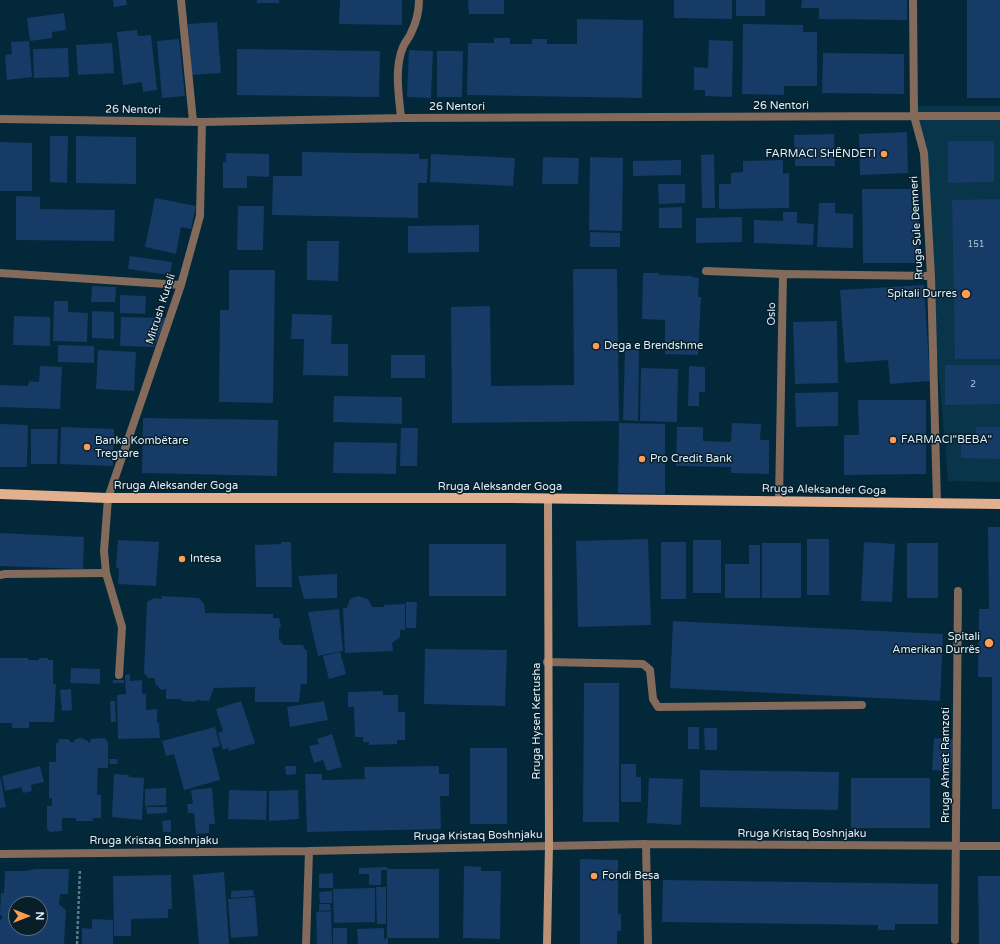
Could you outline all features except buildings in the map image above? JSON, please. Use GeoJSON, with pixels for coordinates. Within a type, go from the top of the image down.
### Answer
{"type":"FeatureCollection","features":[{"type":"Feature","properties":{"kind":"main road","name":"Rruga Aleksander Goga"},"geometry":{"type":"LineString","coordinates":[[0,494],[108,498],[548,499],[1000,504]]}},
{"type":"Feature","properties":{"kind":"main road","name":"Rruga Hysen Kertusha"},"geometry":{"type":"LineString","coordinates":[[547,944],[549,846],[547,662],[548,499]]}},
{"type":"Feature","properties":{"kind":"street"},"geometry":{"type":"LineString","coordinates":[[181,0],[192,121]]}},
{"type":"Feature","properties":{"kind":"street"},"geometry":{"type":"LineString","coordinates":[[401,118],[398,86],[399,63],[403,47],[412,32],[419,10],[419,0]]}},
{"type":"Feature","properties":{"kind":"street","name":"Rruga Sule Demneri"},"geometry":{"type":"LineString","coordinates":[[913,0],[914,116],[924,153],[931,276],[937,503]]}},
{"type":"Feature","properties":{"kind":"street","name":"26 Nentori"},"geometry":{"type":"LineString","coordinates":[[0,119],[202,122],[401,118],[1000,116]]}},
{"type":"Feature","properties":{"kind":"street","name":"Mitrush Kuteli"},"geometry":{"type":"LineString","coordinates":[[119,675],[122,627],[106,573],[104,551],[108,498],[181,285],[200,216],[202,122]]}},
{"type":"Feature","properties":{"kind":"street"},"geometry":{"type":"LineString","coordinates":[[706,271],[784,274],[931,276]]}},
{"type":"Feature","properties":{"kind":"street"},"geometry":{"type":"LineString","coordinates":[[0,273],[181,285]]}},
{"type":"Feature","properties":{"kind":"street","name":"Oslo"},"geometry":{"type":"LineString","coordinates":[[779,501],[784,274]]}},
{"type":"Feature","properties":{"kind":"street"},"geometry":{"type":"LineString","coordinates":[[0,575],[106,573]]}},
{"type":"Feature","properties":{"kind":"street","name":"Rruga Ahmet Ramzoti"},"geometry":{"type":"LineString","coordinates":[[955,940],[958,591]]}},
{"type":"Feature","properties":{"kind":"street"},"geometry":{"type":"LineString","coordinates":[[547,662],[643,664],[650,670],[653,699],[658,707],[862,705]]}},
{"type":"Feature","properties":{"kind":"street"},"geometry":{"type":"LineString","coordinates":[[646,844],[648,944]]}},
{"type":"Feature","properties":{"kind":"street","name":"Rruga Kristaq Boshnjaku"},"geometry":{"type":"LineString","coordinates":[[0,854],[80,852],[308,851],[646,844],[1000,846]]}},
{"type":"Feature","properties":{"kind":"street"},"geometry":{"type":"LineString","coordinates":[[306,944],[308,851]]}},
{"type":"Feature","properties":{"kind":"path"},"geometry":{"type":"LineString","coordinates":[[77,944],[80,852]]}},
{"type":"Feature","properties":{"kind":"shaded area","name":"Spitali Durres"},"geometry":{"type":"Polygon","coordinates":[[[916,106],[1000,106],[1000,482],[948,481],[916,106]]]}},
{"type":"Feature","properties":{"kind":"place","name":"FARMACI SHËNDETI"},"geometry":{"type":"Point","coordinates":[884,154]}},
{"type":"Feature","properties":{"kind":"place","name":"Spitali Durres"},"geometry":{"type":"Point","coordinates":[966,294]}},
{"type":"Feature","properties":{"kind":"place","name":"Dega e Brendshme"},"geometry":{"type":"Point","coordinates":[596,346]}},
{"type":"Feature","properties":{"kind":"place","name":"FARMACI\"BEBA\""},"geometry":{"type":"Point","coordinates":[893,440]}},
{"type":"Feature","properties":{"kind":"place","name":"Banka Kombëtare Tregtare"},"geometry":{"type":"Point","coordinates":[87,447]}},
{"type":"Feature","properties":{"kind":"place","name":"Pro Credit Bank"},"geometry":{"type":"Point","coordinates":[642,459]}},
{"type":"Feature","properties":{"kind":"place","name":"Intesa"},"geometry":{"type":"Point","coordinates":[182,559]}},
{"type":"Feature","properties":{"kind":"place","name":"Spitali Amerikan Durrës"},"geometry":{"type":"Point","coordinates":[989,643]}},
{"type":"Feature","properties":{"kind":"place","name":"Fondi Besa"},"geometry":{"type":"Point","coordinates":[594,876]}}]}
